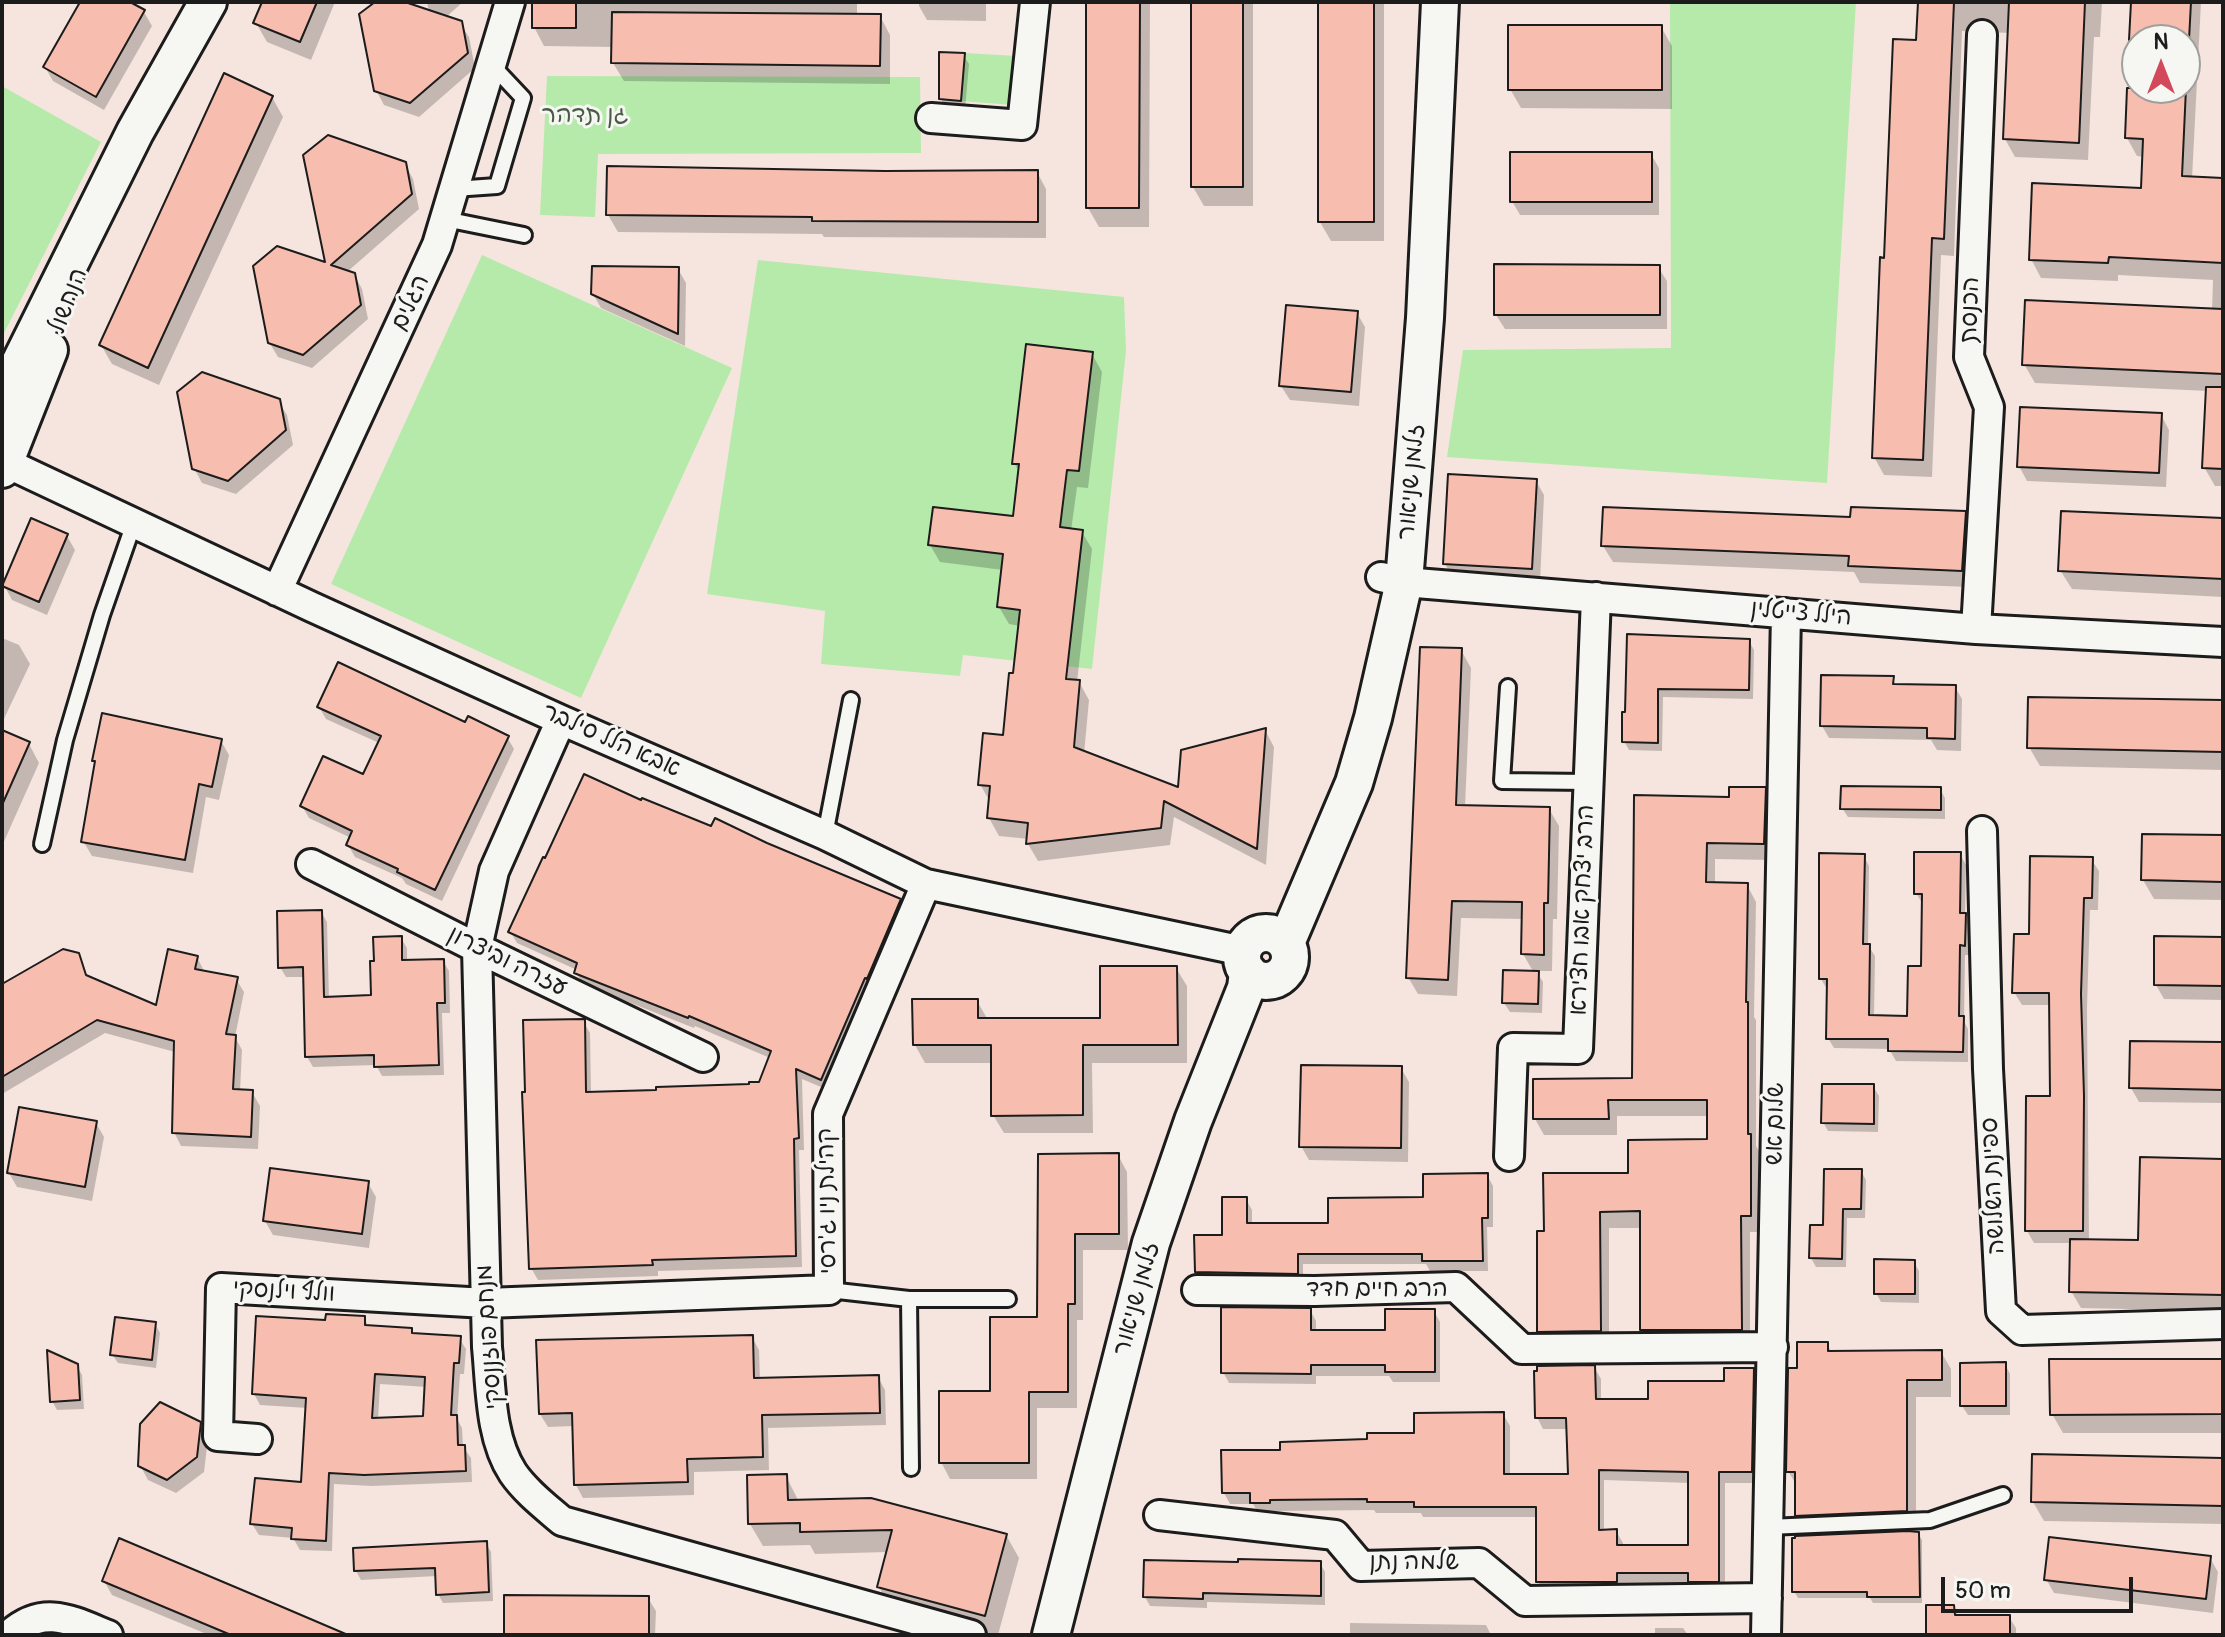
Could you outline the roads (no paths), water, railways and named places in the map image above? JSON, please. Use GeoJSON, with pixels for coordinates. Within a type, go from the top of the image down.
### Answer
{"type":"FeatureCollection","features":[{"type":"Feature","properties":{"kind":"street","name":"הנחשול"},"geometry":{"type":"LineString","coordinates":[[2,399],[135,132],[208,2]]}},
{"type":"Feature","properties":{"kind":"street"},"geometry":{"type":"LineString","coordinates":[[931,118],[1022,125],[1035,2]]}},
{"type":"Feature","properties":{"kind":"street","name":"זלמן שניאור"},"geometry":{"type":"LineString","coordinates":[[1392,580],[1387,538],[1404,315],[1418,2]]}},
{"type":"Feature","properties":{"kind":"street","name":"זלמן שניאור"},"geometry":{"type":"LineString","coordinates":[[1051,1635],[1151,1243],[1193,1121],[1336,776],[1392,580],[1425,318],[1440,2]]}},
{"type":"Feature","properties":{"kind":"street","name":"הגלים"},"geometry":{"type":"LineString","coordinates":[[277,591],[437,245],[507,12]]}},
{"type":"Feature","properties":{"kind":"street","name":"הכנסת"},"geometry":{"type":"LineString","coordinates":[[1976,629],[1989,407],[1969,357],[1982,35]]}},
{"type":"Feature","properties":{"kind":"street","name":"הנחשול"},"geometry":{"type":"LineString","coordinates":[[3,464],[135,132]]}},
{"type":"Feature","properties":{"kind":"street","name":"אבא הלל סילבר"},"geometry":{"type":"LineString","coordinates":[[3,464],[561,720],[825,835],[926,884],[1262,956]]}},
{"type":"Feature","properties":{"kind":"street","name":"הילל צייטלין"},"geometry":{"type":"LineString","coordinates":[[1392,580],[1976,629],[2223,642]]}},
{"type":"Feature","properties":{"kind":"street","name":"הרב יצחק אבו חצירא"},"geometry":{"type":"LineString","coordinates":[[1509,1156],[1513,1048],[1578,1049],[1596,597]]}},
{"type":"Feature","properties":{"kind":"street","name":"שלום אש"},"geometry":{"type":"LineString","coordinates":[[1766,1635],[1786,613]]}},
{"type":"Feature","properties":{"kind":"street","name":"מנחם פוזננסקי"},"geometry":{"type":"LineString","coordinates":[[561,720],[494,871],[477,948],[487,1347],[499,1442],[513,1473],[562,1521],[971,1635]]}},
{"type":"Feature","properties":{"kind":"street","name":"ספינת השלושה"},"geometry":{"type":"LineString","coordinates":[[1982,831],[1988,1069],[2001,1311],[2022,1330],[2223,1324]]}},
{"type":"Feature","properties":{"kind":"street","name":"עזרה וביצרון"},"geometry":{"type":"LineString","coordinates":[[311,864],[703,1057]]}},
{"type":"Feature","properties":{"kind":"street","name":"קהילת ניו ג'רסי"},"geometry":{"type":"LineString","coordinates":[[486,1303],[829,1290],[828,1114],[926,884]]}},
{"type":"Feature","properties":{"kind":"street","name":"זלמן שניאור"},"geometry":{"type":"LineString","coordinates":[[1068,1635],[1130,1400],[1167,1240],[1207,1125],[1259,994],[1262,956]]}},
{"type":"Feature","properties":{"kind":"street","name":"הרב חיים חדד"},"geometry":{"type":"LineString","coordinates":[[1197,1290],[1456,1287],[1522,1349],[1773,1347]]}},
{"type":"Feature","properties":{"kind":"street","name":"וולף וילנסקי"},"geometry":{"type":"LineString","coordinates":[[257,1439],[218,1436],[221,1288],[486,1303]]}},
{"type":"Feature","properties":{"kind":"street","name":"שלמה נתן"},"geometry":{"type":"LineString","coordinates":[[1159,1515],[1335,1535],[1361,1566],[1479,1563],[1525,1601],[1767,1598]]}},
{"type":"Feature","properties":{"kind":"street"},"geometry":{"type":"LineString","coordinates":[[9,1635],[32,1619],[47,1616],[67,1619],[108,1635]]}},
{"type":"Feature","properties":{"kind":"lane"},"geometry":{"type":"LineString","coordinates":[[454,189],[497,186],[502,172],[523,98],[491,64]]}},
{"type":"Feature","properties":{"kind":"lane"},"geometry":{"type":"LineString","coordinates":[[445,219],[524,235]]}},
{"type":"Feature","properties":{"kind":"lane"},"geometry":{"type":"LineString","coordinates":[[42,844],[65,740],[102,615],[134,523]]}},
{"type":"Feature","properties":{"kind":"lane"},"geometry":{"type":"LineString","coordinates":[[1508,687],[1502,781],[1588,782]]}},
{"type":"Feature","properties":{"kind":"lane"},"geometry":{"type":"LineString","coordinates":[[825,835],[851,700]]}},
{"type":"Feature","properties":{"kind":"lane"},"geometry":{"type":"LineString","coordinates":[[829,1290],[909,1299],[1008,1299]]}},
{"type":"Feature","properties":{"kind":"lane"},"geometry":{"type":"LineString","coordinates":[[909,1299],[911,1468]]}},
{"type":"Feature","properties":{"kind":"lane"},"geometry":{"type":"LineString","coordinates":[[1768,1527],[1930,1520],[2003,1495]]}},
{"type":"Feature","properties":{"kind":"park label","name":"גן תדהר"},"geometry":{"type":"Point","coordinates":[585,116]}}]}
